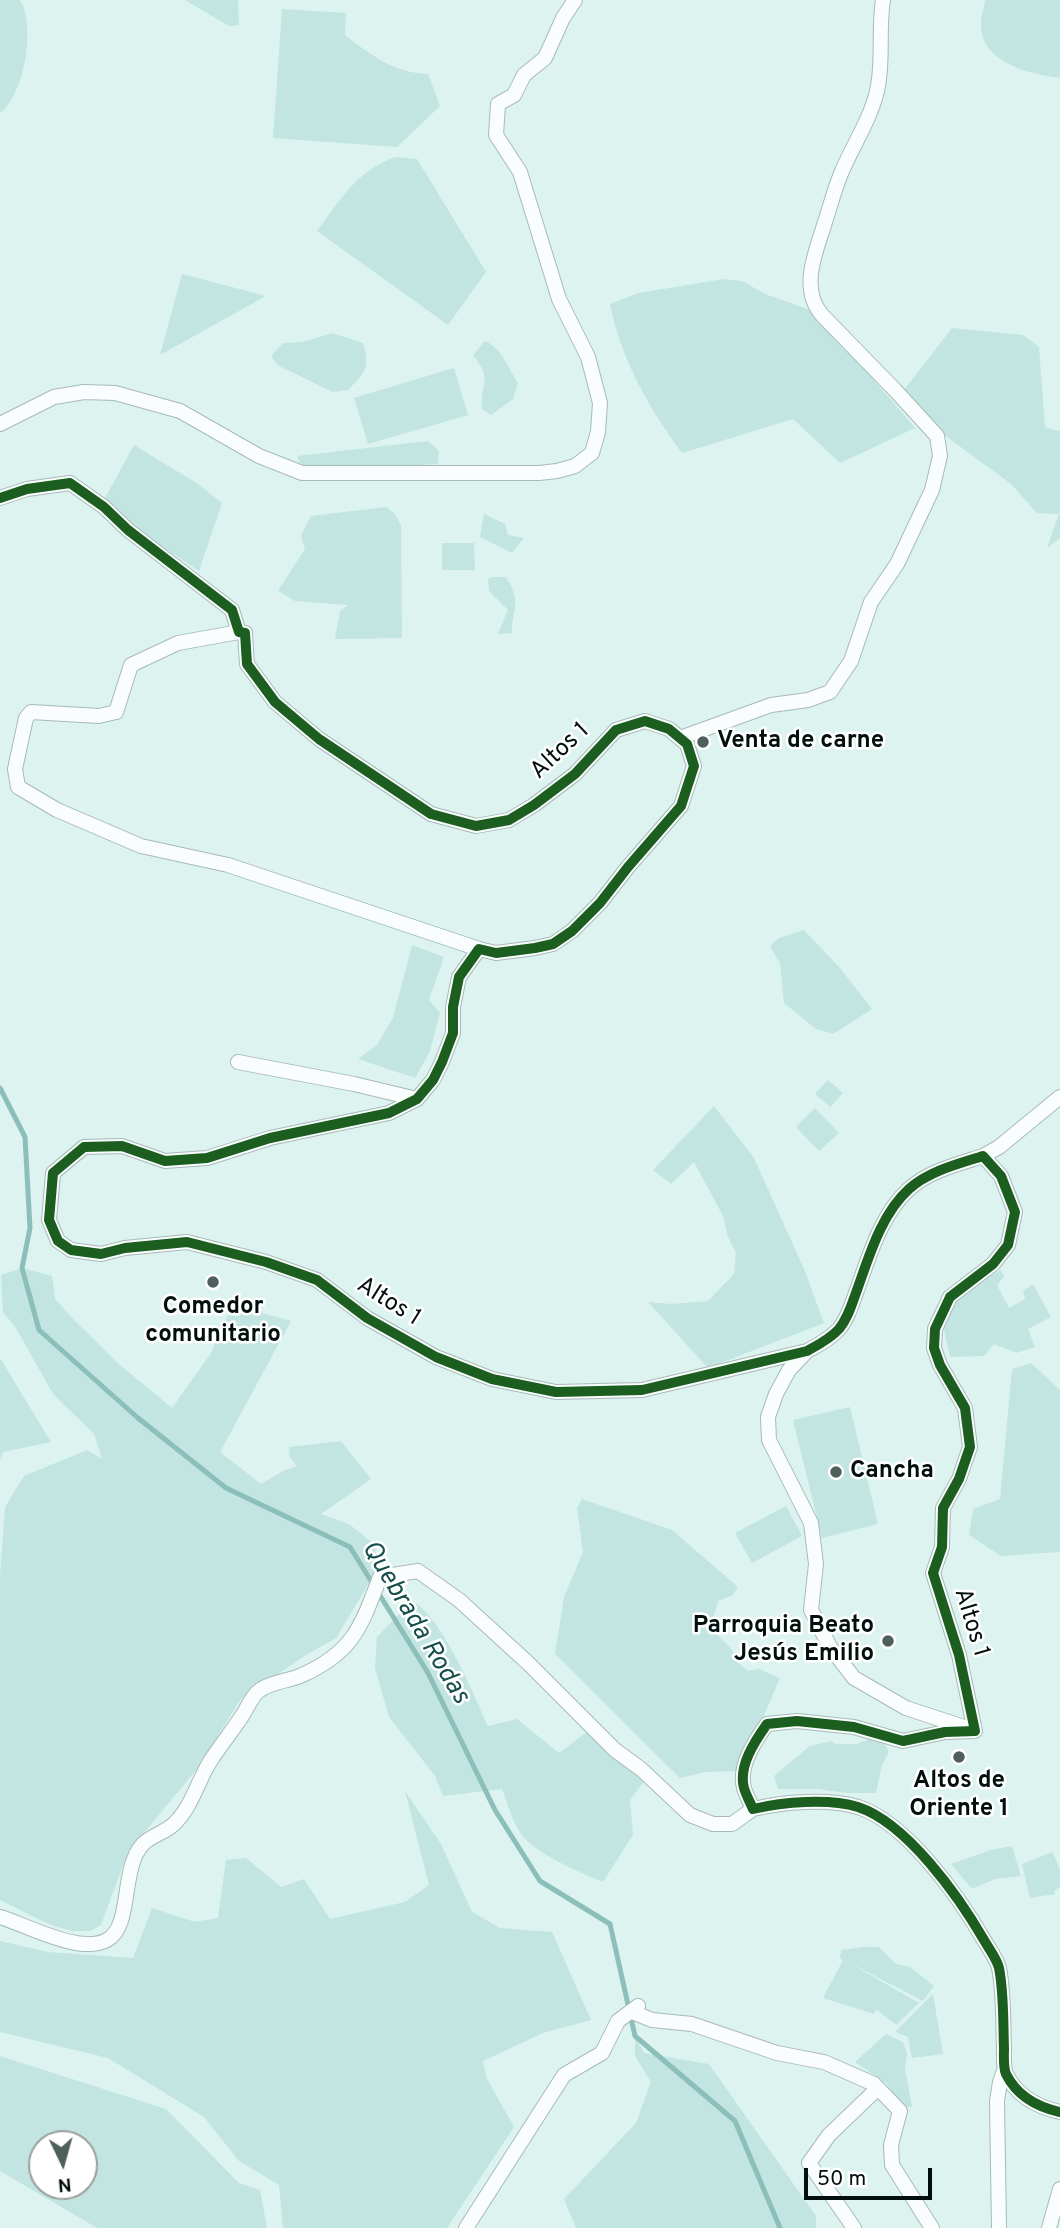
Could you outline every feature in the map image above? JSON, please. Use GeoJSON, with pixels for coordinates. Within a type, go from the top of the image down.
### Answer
{"type":"FeatureCollection","features":[{"type":"Feature","properties":{"kind":"street"},"geometry":{"type":"LineString","coordinates":[[0,424],[54,397],[85,392],[115,393],[180,411],[259,456],[302,473],[539,473],[575,466],[592,453],[598,432],[600,403],[588,357],[559,299],[520,172],[496,135],[498,104],[514,95],[524,75],[545,58],[563,18],[575,0]]}},
{"type":"Feature","properties":{"kind":"street"},"geometry":{"type":"LineString","coordinates":[[239,632],[178,643],[131,666],[116,712],[99,716],[31,712],[26,718],[15,769],[18,787],[57,810],[141,846],[228,865],[496,953],[553,944],[572,931],[600,904],[681,806],[694,766],[687,744],[680,738],[771,705],[808,700],[830,692],[851,662],[871,602],[897,564],[932,491],[940,456],[937,436],[830,325],[814,306],[811,293],[810,277],[814,259],[840,176],[876,95],[881,70],[883,0]]}},
{"type":"Feature","properties":{"kind":"street","name":"Altos 1"},"geometry":{"type":"LineString","coordinates":[[0,498],[27,489],[70,483],[104,507],[128,530],[232,610],[239,632],[245,633],[247,664],[275,702],[319,739],[431,814],[477,826],[509,820],[575,774],[616,730],[645,721],[658,724],[680,738]]}},
{"type":"Feature","properties":{"kind":"street"},"geometry":{"type":"LineString","coordinates":[[238,1062],[354,1084],[417,1100],[433,1080],[442,1062],[453,1033],[453,1007],[459,977],[479,949]]}},
{"type":"Feature","properties":{"kind":"street"},"geometry":{"type":"LineString","coordinates":[[983,1156],[999,1147],[1060,1097]]}},
{"type":"Feature","properties":{"kind":"street","name":"Altos 1"},"geometry":{"type":"LineString","coordinates":[[417,1100],[389,1113],[270,1138],[207,1158],[165,1161],[122,1146],[85,1147],[53,1173],[49,1220],[58,1241],[71,1250],[101,1254],[125,1248],[187,1242],[266,1262],[317,1280],[367,1318],[436,1357],[492,1379],[556,1392],[642,1390],[807,1350],[838,1330],[847,1316],[872,1248],[890,1213],[909,1189],[946,1167],[983,1156],[1001,1176],[1015,1212],[1008,1245],[993,1264],[950,1297],[935,1329],[934,1348],[940,1365],[965,1408],[970,1447],[959,1479],[943,1508],[942,1547],[933,1573],[959,1655],[975,1731]]}},
{"type":"Feature","properties":{"kind":"street"},"geometry":{"type":"LineString","coordinates":[[807,1350],[789,1370],[776,1394],[768,1418],[769,1440],[811,1523],[816,1564],[811,1610],[830,1647],[854,1678],[906,1708],[975,1731]]}},
{"type":"Feature","properties":{"kind":"street"},"geometry":{"type":"LineString","coordinates":[[0,1917],[66,1941],[95,1944],[110,1939],[117,1932],[130,1870],[140,1847],[173,1825],[195,1793],[211,1760],[258,1690],[301,1676],[349,1643],[360,1629],[380,1577],[418,1571],[459,1600],[528,1663],[615,1750],[641,1769],[690,1815],[713,1824],[732,1824],[753,1809],[779,1803],[826,1803],[858,1807],[882,1819],[911,1843],[966,1910],[999,1966],[1004,2071],[997,2101],[999,2228]]}},
{"type":"Feature","properties":{"kind":"street"},"geometry":{"type":"LineString","coordinates":[[753,1809],[743,1785],[746,1762],[752,1745],[767,1724],[797,1721],[854,1727],[902,1741],[946,1732],[975,1731]]}},
{"type":"Feature","properties":{"kind":"street"},"geometry":{"type":"LineString","coordinates":[[466,2228],[564,2075],[602,2053],[618,2021],[632,2009],[652,2020],[692,2024],[777,2053],[824,2062],[874,2084],[900,2111],[891,2145],[892,2165],[932,2228]]}},
{"type":"Feature","properties":{"kind":"street"},"geometry":{"type":"LineString","coordinates":[[1004,2071],[1017,2091],[1030,2101],[1060,2112]]}},
{"type":"Feature","properties":{"kind":"street"},"geometry":{"type":"LineString","coordinates":[[854,2228],[809,2163],[829,2134],[877,2089]]}},
{"type":"Feature","properties":{"kind":"street"},"geometry":{"type":"LineString","coordinates":[[1049,2228],[1060,2189]]}},
{"type":"Feature","properties":{"kind":"shaded area"},"geometry":{"type":"Polygon","coordinates":[[[0,0],[20,0],[25,12],[27,42],[22,76],[9,104],[0,113],[0,0]]]}},
{"type":"Feature","properties":{"kind":"shaded area"},"geometry":{"type":"Polygon","coordinates":[[[185,0],[238,0],[239,25],[229,26],[185,0]]]}},
{"type":"Feature","properties":{"kind":"shaded area"},"geometry":{"type":"Polygon","coordinates":[[[985,0],[1060,0],[1060,78],[1023,70],[1000,59],[991,50],[984,40],[981,28],[985,0]]]}},
{"type":"Feature","properties":{"kind":"shaded area"},"geometry":{"type":"Polygon","coordinates":[[[282,9],[346,13],[345,35],[374,56],[394,66],[428,74],[440,106],[397,147],[273,138],[282,9]]]}},
{"type":"Feature","properties":{"kind":"shaded area"},"geometry":{"type":"Polygon","coordinates":[[[396,157],[417,159],[486,272],[448,325],[317,231],[360,178],[396,157]]]}},
{"type":"Feature","properties":{"kind":"shaded area"},"geometry":{"type":"Polygon","coordinates":[[[182,274],[266,296],[160,355],[182,274]]]}},
{"type":"Feature","properties":{"kind":"shaded area"},"geometry":{"type":"Polygon","coordinates":[[[724,279],[742,281],[765,294],[816,312],[915,428],[840,463],[793,419],[682,453],[658,419],[638,383],[621,345],[610,304],[639,293],[724,279]]]}},
{"type":"Feature","properties":{"kind":"shaded area"},"geometry":{"type":"Polygon","coordinates":[[[952,328],[1023,335],[1039,347],[1045,427],[1058,431],[1060,429],[1060,538],[1047,548],[1059,514],[1037,513],[1011,484],[943,434],[904,390],[952,328]]]}},
{"type":"Feature","properties":{"kind":"shaded area"},"geometry":{"type":"Polygon","coordinates":[[[332,333],[363,343],[365,369],[348,390],[333,392],[277,365],[271,356],[283,343],[303,342],[332,333]]]}},
{"type":"Feature","properties":{"kind":"shaded area"},"geometry":{"type":"Polygon","coordinates":[[[485,341],[500,353],[518,383],[513,399],[491,415],[482,409],[485,376],[473,355],[485,341]]]}},
{"type":"Feature","properties":{"kind":"shaded area"},"geometry":{"type":"Polygon","coordinates":[[[454,368],[468,415],[368,444],[354,398],[454,368]]]}},
{"type":"Feature","properties":{"kind":"shaded area"},"geometry":{"type":"Polygon","coordinates":[[[428,441],[439,451],[438,464],[369,469],[301,467],[297,456],[428,441]]]}},
{"type":"Feature","properties":{"kind":"shaded area"},"geometry":{"type":"Polygon","coordinates":[[[134,445],[198,484],[222,503],[199,571],[142,533],[104,500],[134,445]]]}},
{"type":"Feature","properties":{"kind":"shaded area"},"geometry":{"type":"Polygon","coordinates":[[[386,507],[395,514],[401,526],[402,638],[335,639],[340,611],[348,605],[295,601],[278,591],[305,549],[301,536],[311,516],[386,507]]]}},
{"type":"Feature","properties":{"kind":"shaded area"},"geometry":{"type":"Polygon","coordinates":[[[484,514],[505,524],[508,535],[524,538],[512,553],[480,537],[484,514]]]}},
{"type":"Feature","properties":{"kind":"shaded area"},"geometry":{"type":"Polygon","coordinates":[[[442,543],[474,543],[475,570],[442,570],[442,543]]]}},
{"type":"Feature","properties":{"kind":"shaded area"},"geometry":{"type":"Polygon","coordinates":[[[506,577],[514,594],[512,633],[498,634],[508,610],[489,591],[488,579],[506,577]]]}},
{"type":"Feature","properties":{"kind":"shaded area"},"geometry":{"type":"Polygon","coordinates":[[[804,930],[840,968],[872,1009],[833,1034],[816,1029],[784,1003],[780,963],[770,946],[779,938],[804,930]]]}},
{"type":"Feature","properties":{"kind":"shaded area"},"geometry":{"type":"Polygon","coordinates":[[[412,945],[444,957],[429,1000],[440,1013],[430,1051],[415,1078],[358,1059],[377,1045],[393,1018],[412,945]]]}},
{"type":"Feature","properties":{"kind":"shaded area"},"geometry":{"type":"Polygon","coordinates":[[[828,1080],[843,1093],[830,1107],[815,1094],[828,1080]]]}},
{"type":"Feature","properties":{"kind":"shaded area"},"geometry":{"type":"Polygon","coordinates":[[[714,1106],[754,1158],[804,1269],[824,1323],[708,1368],[648,1302],[671,1304],[708,1301],[734,1274],[736,1253],[728,1237],[723,1216],[694,1162],[671,1184],[653,1170],[714,1106]]]}},
{"type":"Feature","properties":{"kind":"shaded area"},"geometry":{"type":"Polygon","coordinates":[[[815,1108],[839,1133],[819,1151],[796,1127],[815,1108]]]}},
{"type":"Feature","properties":{"kind":"shaded area"},"geometry":{"type":"Polygon","coordinates":[[[22,1268],[52,1276],[55,1299],[74,1320],[120,1365],[172,1408],[211,1353],[219,1331],[234,1305],[291,1321],[220,1452],[261,1484],[297,1466],[290,1458],[289,1447],[341,1441],[371,1479],[321,1514],[349,1524],[375,1545],[377,1570],[336,1638],[240,1700],[197,1769],[128,1852],[101,1925],[90,1931],[72,1931],[48,1924],[0,1900],[0,1576],[5,1507],[24,1476],[87,1450],[102,1459],[94,1434],[53,1394],[16,1328],[3,1312],[1,1275],[22,1268]]]}},
{"type":"Feature","properties":{"kind":"shaded area"},"geometry":{"type":"Polygon","coordinates":[[[1001,1270],[1004,1277],[997,1285],[1009,1308],[1025,1299],[1023,1291],[1033,1284],[1051,1317],[1028,1329],[1035,1347],[1016,1353],[994,1344],[984,1356],[950,1357],[944,1323],[951,1305],[966,1291],[1001,1270]]]}},
{"type":"Feature","properties":{"kind":"shaded area"},"geometry":{"type":"Polygon","coordinates":[[[0,1358],[51,1442],[3,1452],[0,1459],[0,1358]]]}},
{"type":"Feature","properties":{"kind":"shaded area"},"geometry":{"type":"Polygon","coordinates":[[[1031,1363],[1060,1390],[1060,1552],[1001,1556],[969,1535],[973,1509],[1000,1499],[1012,1369],[1031,1363]]]}},
{"type":"Feature","properties":{"kind":"shaded area","name":"Cancha"},"geometry":{"type":"Polygon","coordinates":[[[850,1407],[878,1524],[822,1538],[793,1420],[850,1407]]]}},
{"type":"Feature","properties":{"kind":"shaded area"},"geometry":{"type":"Polygon","coordinates":[[[582,1499],[672,1530],[738,1587],[733,1595],[718,1601],[711,1627],[733,1651],[737,1662],[748,1671],[759,1669],[780,1678],[740,1771],[706,1772],[680,1778],[555,1654],[564,1597],[583,1552],[577,1508],[582,1499]]]}},
{"type":"Feature","properties":{"kind":"shaded area"},"geometry":{"type":"Polygon","coordinates":[[[786,1506],[802,1536],[752,1563],[735,1533],[786,1506]]]}},
{"type":"Feature","properties":{"kind":"shaded area"},"geometry":{"type":"Polygon","coordinates":[[[417,1604],[427,1613],[448,1643],[488,1726],[517,1719],[559,1753],[588,1731],[645,1780],[630,1800],[633,1835],[603,1882],[560,1862],[529,1842],[515,1824],[502,1789],[443,1796],[435,1776],[389,1717],[375,1668],[377,1637],[408,1605],[417,1604]]]}},
{"type":"Feature","properties":{"kind":"shaded area"},"geometry":{"type":"Polygon","coordinates":[[[874,1737],[883,1741],[889,1752],[882,1765],[876,1793],[778,1789],[774,1776],[810,1746],[831,1741],[836,1744],[857,1744],[874,1737]]]}},
{"type":"Feature","properties":{"kind":"shaded area"},"geometry":{"type":"Polygon","coordinates":[[[405,1791],[441,1844],[472,1912],[500,1928],[552,1932],[591,2020],[543,2033],[483,2061],[486,2077],[514,2127],[447,2228],[283,2228],[279,2185],[239,2161],[204,2117],[108,2058],[0,2032],[0,1941],[48,1952],[133,1958],[152,1908],[195,1922],[218,1918],[226,1860],[246,1858],[281,1887],[304,1879],[330,1919],[405,1902],[429,1885],[405,1791]]]}},
{"type":"Feature","properties":{"kind":"shaded area"},"geometry":{"type":"Polygon","coordinates":[[[1012,1846],[1021,1876],[995,1879],[972,1889],[951,1864],[991,1850],[1012,1846]]]}},
{"type":"Feature","properties":{"kind":"shaded area"},"geometry":{"type":"Polygon","coordinates":[[[1052,1852],[1060,1869],[1060,1887],[1054,1891],[1055,1894],[1030,1898],[1022,1864],[1052,1852]]]}},
{"type":"Feature","properties":{"kind":"shaded area"},"geometry":{"type":"Polygon","coordinates":[[[879,1947],[896,1964],[910,1967],[934,1986],[923,2001],[846,1961],[919,2003],[896,2025],[876,2009],[874,2014],[823,1998],[843,1960],[840,1958],[841,1950],[879,1947]]]}},
{"type":"Feature","properties":{"kind":"shaded area"},"geometry":{"type":"Polygon","coordinates":[[[933,1994],[943,2054],[912,2058],[908,2037],[895,2032],[933,1994]]]}},
{"type":"Feature","properties":{"kind":"shaded area"},"geometry":{"type":"Polygon","coordinates":[[[886,2034],[903,2042],[907,2054],[905,2068],[912,2107],[903,2107],[886,2083],[855,2062],[886,2034]]]}},
{"type":"Feature","properties":{"kind":"shaded area"},"geometry":{"type":"Polygon","coordinates":[[[635,2036],[644,2053],[709,2064],[816,2216],[816,2228],[576,2228],[564,2199],[636,2123],[651,2082],[635,2056],[635,2036]]]}},
{"type":"Feature","properties":{"kind":"shaded area"},"geometry":{"type":"Polygon","coordinates":[[[0,2056],[166,2109],[239,2183],[260,2190],[267,2228],[97,2228],[49,2200],[98,2200],[98,2130],[28,2130],[28,2187],[0,2171],[0,2056]]]}},
{"type":"Feature","properties":{"kind":"waterway","name":"Quebrada Rodas"},"geometry":{"type":"LineString","coordinates":[[0,1088],[25,1137],[30,1228],[22,1268],[39,1330],[138,1418],[226,1488],[350,1547],[428,1673],[495,1810],[540,1881],[610,1924],[635,2036],[735,2121],[780,2228]]}},
{"type":"Feature","properties":{"kind":"cycle path"},"geometry":{"type":"LineString","coordinates":[[0,498],[27,489],[70,483],[104,507],[128,530],[232,610],[239,632],[245,633],[247,664],[275,702],[319,739],[431,814],[476,826],[509,820],[575,774],[616,730],[645,721],[669,729],[687,744],[694,766],[681,806],[600,903],[572,931],[553,944],[535,948],[496,953],[479,949],[459,977],[453,1007],[453,1033],[442,1062],[433,1080],[417,1099],[389,1113],[270,1138],[207,1158],[165,1161],[122,1146],[84,1147],[53,1173],[49,1220],[58,1241],[71,1250],[101,1254],[125,1248],[187,1242],[266,1262],[317,1280],[367,1318],[436,1357],[492,1379],[556,1392],[642,1390],[807,1351],[820,1344],[835,1333],[845,1320],[883,1223],[909,1189],[935,1173],[983,1156],[1001,1176],[1015,1212],[1008,1245],[993,1264],[950,1297],[935,1329],[934,1348],[940,1365],[965,1408],[970,1447],[959,1479],[943,1508],[942,1547],[933,1573],[959,1655],[975,1731],[945,1732],[903,1741],[854,1727],[797,1721],[767,1724],[745,1763],[743,1780],[753,1809],[806,1802],[846,1804],[876,1816],[895,1828],[913,1845],[961,1903],[998,1965],[1003,1997],[1006,2074],[1016,2089],[1028,2099],[1060,2112]]}},
{"type":"Feature","properties":{"kind":"place","name":"Venta de carne"},"geometry":{"type":"Point","coordinates":[703,742]}},
{"type":"Feature","properties":{"kind":"place","name":"Comedor comunitario"},"geometry":{"type":"Point","coordinates":[213,1282]}},
{"type":"Feature","properties":{"kind":"place","name":"Cancha"},"geometry":{"type":"Point","coordinates":[836,1472]}},
{"type":"Feature","properties":{"kind":"place","name":"Parroquia Beato Jesús Emilio"},"geometry":{"type":"Point","coordinates":[888,1641]}},
{"type":"Feature","properties":{"kind":"place","name":"Altos de Oriente 1"},"geometry":{"type":"Point","coordinates":[959,1757]}}]}
